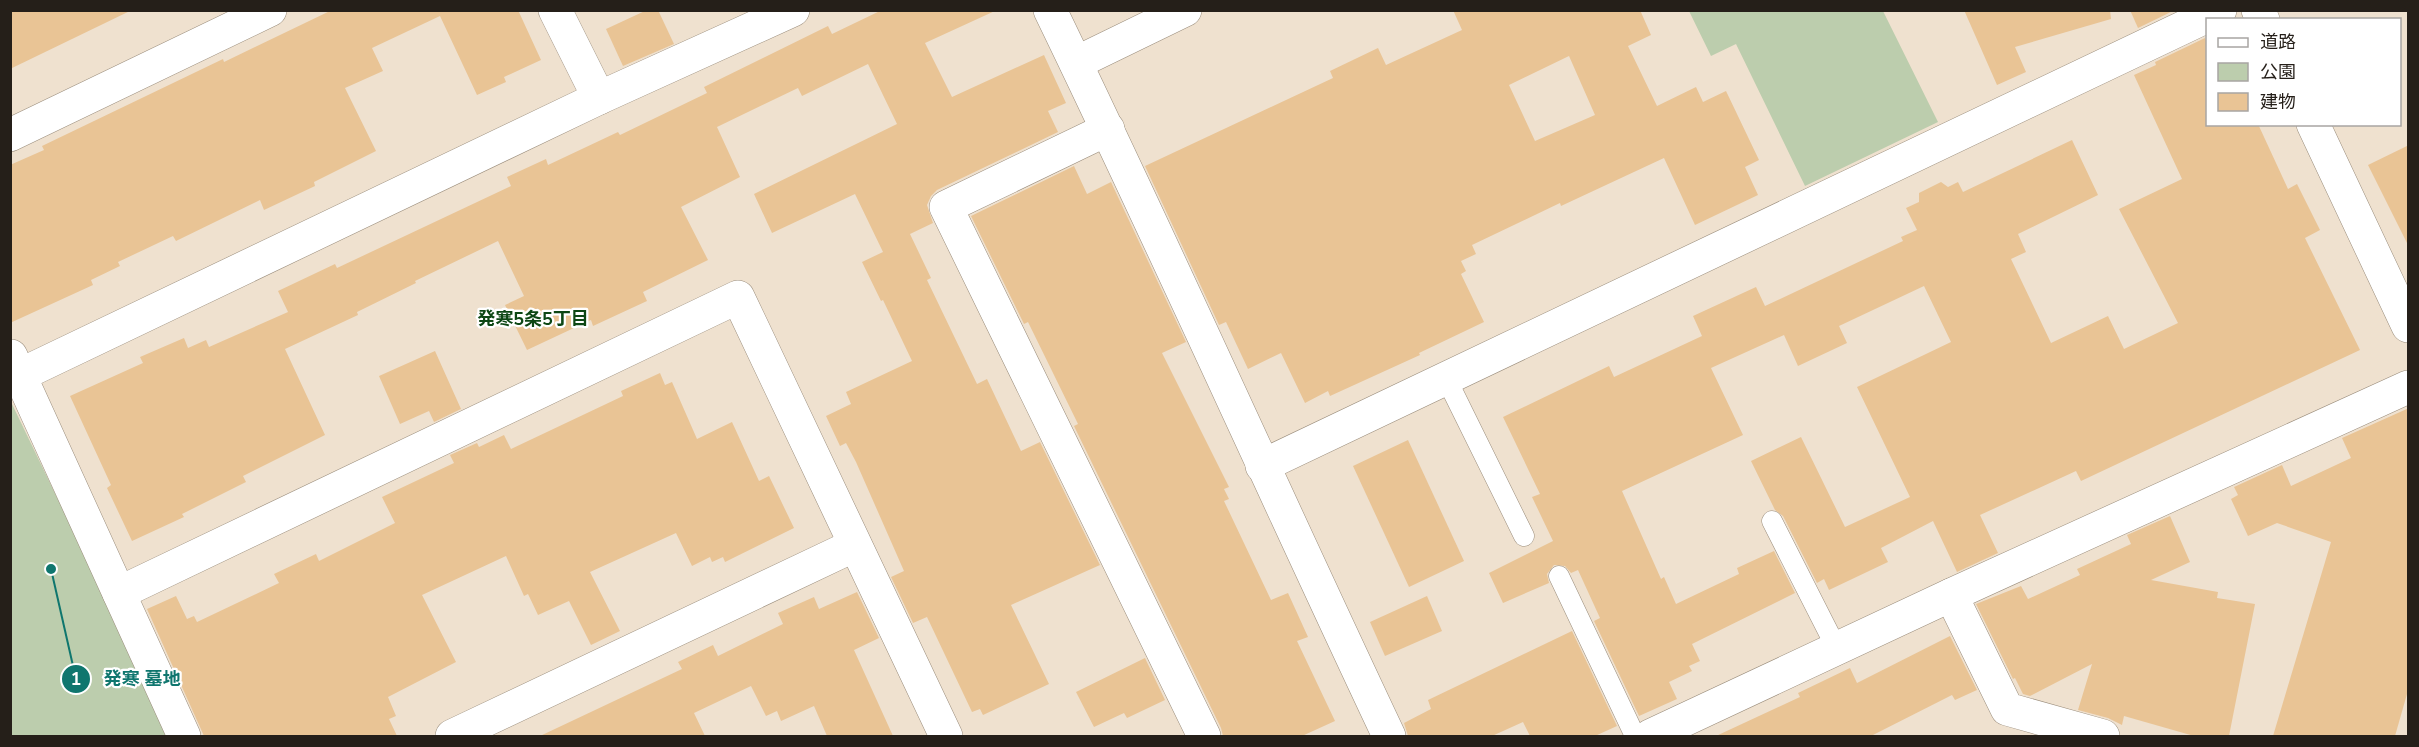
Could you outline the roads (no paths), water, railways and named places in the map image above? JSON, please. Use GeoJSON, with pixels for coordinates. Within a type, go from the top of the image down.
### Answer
{"type":"FeatureCollection","features":[{"type":"Feature","properties":{"kind":"street"},"geometry":{"type":"LineString","coordinates":[[10,135],[270,10]]}},
{"type":"Feature","properties":{"kind":"street"},"geometry":{"type":"LineString","coordinates":[[555,10],[599,98]]}},
{"type":"Feature","properties":{"kind":"street"},"geometry":{"type":"LineString","coordinates":[[184,736],[15,365],[793,10]]}},
{"type":"Feature","properties":{"kind":"street"},"geometry":{"type":"LineString","coordinates":[[1050,10],[1108,129],[1262,466],[1389,736]]}},
{"type":"Feature","properties":{"kind":"street"},"geometry":{"type":"LineString","coordinates":[[1076,63],[1185,10]]}},
{"type":"Feature","properties":{"kind":"street"},"geometry":{"type":"LineString","coordinates":[[1262,466],[2220,10]]}},
{"type":"Feature","properties":{"kind":"street"},"geometry":{"type":"LineString","coordinates":[[2314,126],[2409,326]]}},
{"type":"Feature","properties":{"kind":"street"},"geometry":{"type":"LineString","coordinates":[[1108,129],[946,207],[1204,736]]}},
{"type":"Feature","properties":{"kind":"street"},"geometry":{"type":"LineString","coordinates":[[119,592],[738,297],[946,736]]}},
{"type":"Feature","properties":{"kind":"street"},"geometry":{"type":"LineString","coordinates":[[1650,736],[1698,726],[1837,648],[1951,594],[2409,387]]}},
{"type":"Feature","properties":{"kind":"street"},"geometry":{"type":"LineString","coordinates":[[452,736],[855,545]]}},
{"type":"Feature","properties":{"kind":"street"},"geometry":{"type":"LineString","coordinates":[[1951,594],[2007,709],[2103,736]]}},
{"type":"Feature","properties":{"kind":"lane"},"geometry":{"type":"LineString","coordinates":[[1446,378],[1524,536]]}},
{"type":"Feature","properties":{"kind":"lane"},"geometry":{"type":"LineString","coordinates":[[1772,521],[1837,648]]}},
{"type":"Feature","properties":{"kind":"lane"},"geometry":{"type":"LineString","coordinates":[[1559,576],[1635,736]]}},
{"type":"Feature","properties":{"kind":"place","name":"発寒 墓地"},"geometry":{"type":"Point","coordinates":[51,569]}},
{"type":"Feature","properties":{"kind":"district","name":"発寒5条5丁目"},"geometry":{"type":"Point","coordinates":[533,319]}}]}
